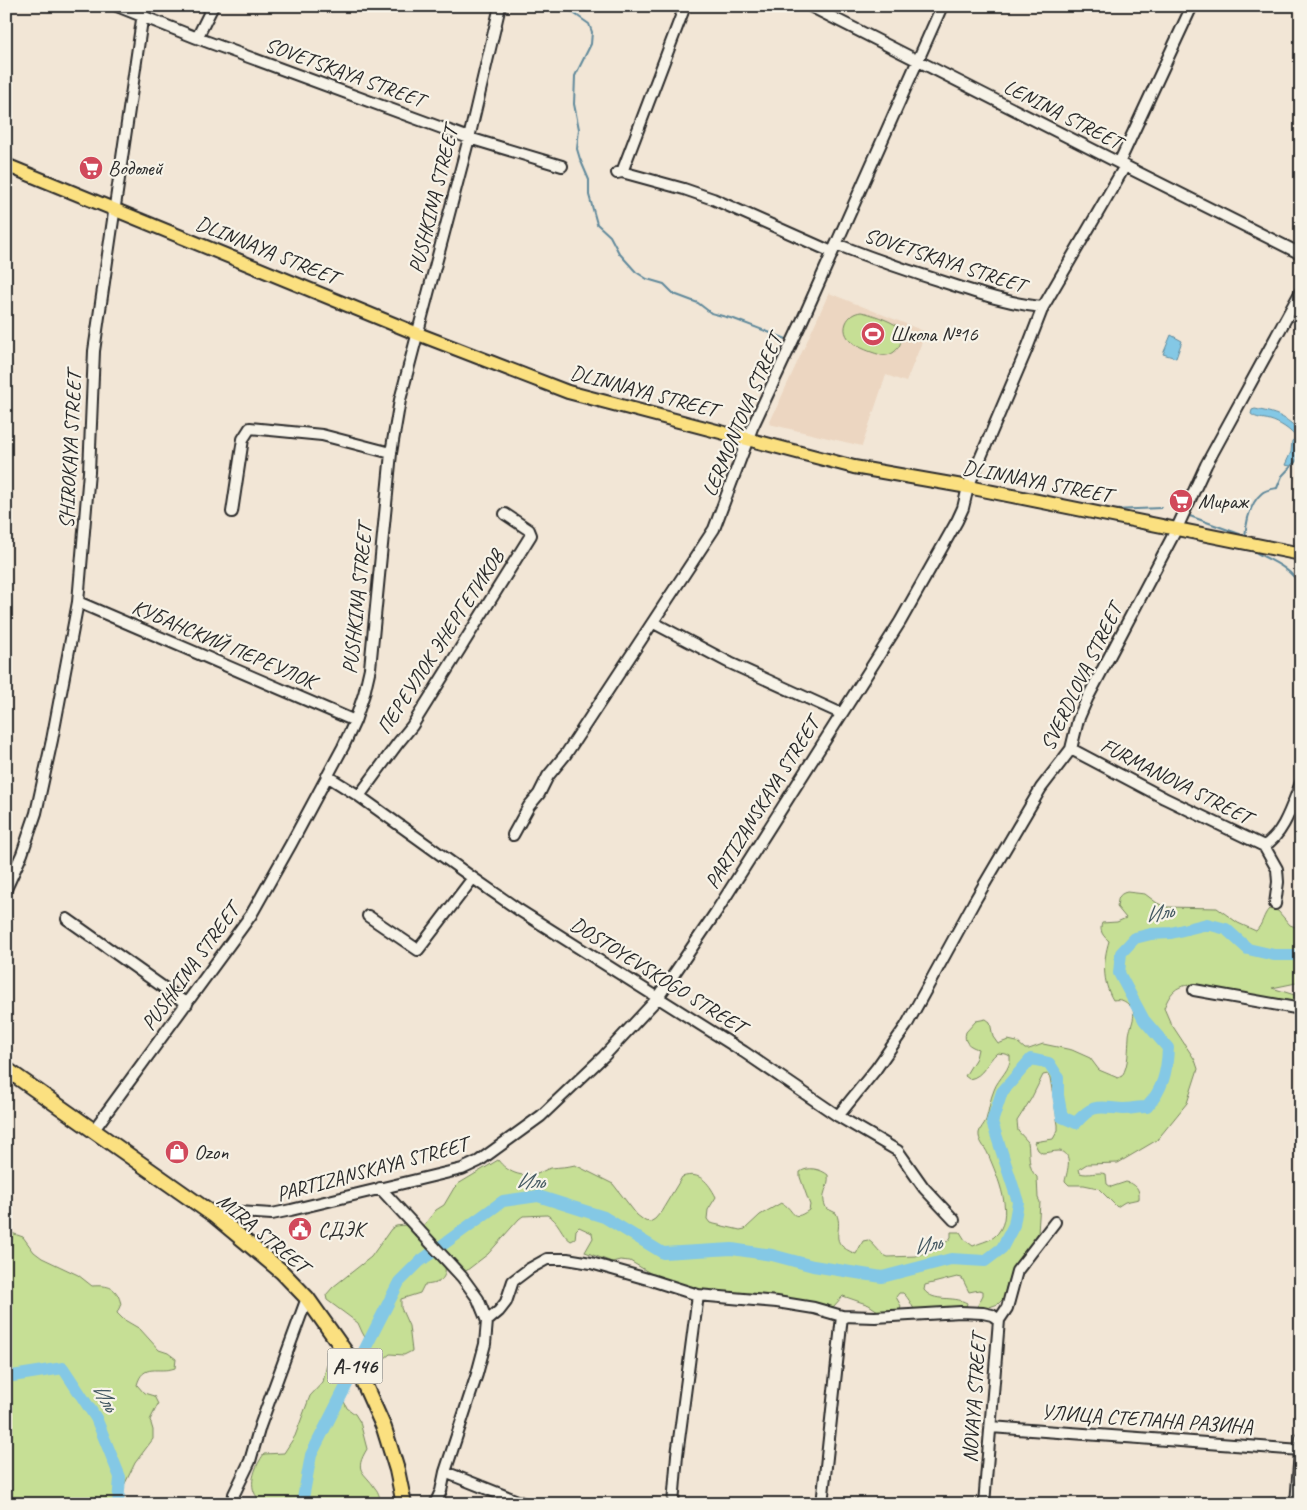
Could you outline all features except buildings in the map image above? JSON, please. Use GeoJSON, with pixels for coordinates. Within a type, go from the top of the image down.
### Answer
{"type":"FeatureCollection","features":[{"type":"Feature","properties":{"kind":"highway","name":"MIRA STREET"},"geometry":{"type":"LineString","coordinates":[[7,1072],[94,1130],[215,1216],[281,1271],[307,1298],[358,1370],[384,1428],[398,1470],[405,1503]]}},
{"type":"Feature","properties":{"kind":"main road","name":"DLINNAYA STREET"},"geometry":{"type":"LineString","coordinates":[[6,165],[418,334],[568,392],[854,467],[968,487],[1301,554]]}},
{"type":"Feature","properties":{"kind":"street","name":"SOVETSKAYA STREET"},"geometry":{"type":"LineString","coordinates":[[117,6],[143,11],[197,38],[469,138],[562,166]]}},
{"type":"Feature","properties":{"kind":"street"},"geometry":{"type":"LineString","coordinates":[[197,38],[214,6]]}},
{"type":"Feature","properties":{"kind":"street","name":"PUSHKINA STREET"},"geometry":{"type":"LineString","coordinates":[[94,1130],[251,915],[291,844],[355,721],[370,668],[391,453],[400,400],[469,138],[500,6]]}},
{"type":"Feature","properties":{"kind":"street","name":"SOVETSKAYA STREET"},"geometry":{"type":"LineString","coordinates":[[685,6],[620,173],[684,189],[834,248],[984,296],[1022,306],[1043,307]]}},
{"type":"Feature","properties":{"kind":"street","name":"LENINA STREET"},"geometry":{"type":"LineString","coordinates":[[810,6],[1301,254]]}},
{"type":"Feature","properties":{"kind":"street","name":"LERMONTOVA STREET"},"geometry":{"type":"LineString","coordinates":[[512,836],[529,806],[539,794],[548,776],[566,754],[714,530],[748,440],[942,6]]}},
{"type":"Feature","properties":{"kind":"street","name":"PARTIZANSKAYA STREET"},"geometry":{"type":"LineString","coordinates":[[215,1216],[239,1212],[272,1214],[462,1169],[479,1161],[541,1116],[604,1056],[657,998],[716,912],[840,713],[900,622],[932,566],[963,508],[968,487],[1043,307],[1122,165],[1192,6]]}},
{"type":"Feature","properties":{"kind":"street","name":"SHIROKAYA STREET"},"geometry":{"type":"LineString","coordinates":[[6,889],[22,854],[36,813],[78,602],[90,472],[94,351],[143,11]]}},
{"type":"Feature","properties":{"kind":"street","name":"SVERDLOVA STREET"},"geometry":{"type":"LineString","coordinates":[[838,1116],[876,1069],[906,1026],[974,902],[1036,796],[1071,749],[1078,720],[1087,699],[1177,528],[1206,465],[1301,291]]}},
{"type":"Feature","properties":{"kind":"street"},"geometry":{"type":"LineString","coordinates":[[232,512],[243,439],[250,428],[322,434],[391,453]]}},
{"type":"Feature","properties":{"kind":"street","name":"ПЕРЕУЛОК ЭНЕРГЕТИКОВ"},"geometry":{"type":"LineString","coordinates":[[359,796],[412,726],[531,535],[529,530],[505,514]]}},
{"type":"Feature","properties":{"kind":"street","name":"КУБАНСКИЙ ПЕРЕУЛОК"},"geometry":{"type":"LineString","coordinates":[[78,602],[355,721]]}},
{"type":"Feature","properties":{"kind":"street"},"geometry":{"type":"LineString","coordinates":[[654,623],[730,663],[840,713]]}},
{"type":"Feature","properties":{"kind":"street","name":"FURMANOVA STREET"},"geometry":{"type":"LineString","coordinates":[[1071,749],[1164,798],[1264,846]]}},
{"type":"Feature","properties":{"kind":"street","name":"DOSTOYEVSKOGO STREET"},"geometry":{"type":"LineString","coordinates":[[327,776],[359,796],[473,878],[657,998],[744,1052],[838,1116],[898,1151],[924,1188],[954,1220]]}},
{"type":"Feature","properties":{"kind":"street"},"geometry":{"type":"LineString","coordinates":[[1275,904],[1278,882],[1277,869],[1264,846],[1272,841],[1282,826],[1301,783]]}},
{"type":"Feature","properties":{"kind":"street"},"geometry":{"type":"LineString","coordinates":[[368,916],[418,950],[473,878]]}},
{"type":"Feature","properties":{"kind":"street"},"geometry":{"type":"LineString","coordinates":[[67,919],[187,1004]]}},
{"type":"Feature","properties":{"kind":"street"},"geometry":{"type":"LineString","coordinates":[[1194,990],[1301,1009]]}},
{"type":"Feature","properties":{"kind":"street"},"geometry":{"type":"LineString","coordinates":[[380,1188],[443,1254],[462,1277],[478,1299],[487,1321],[485,1344],[477,1374],[441,1491],[435,1504]]}},
{"type":"Feature","properties":{"kind":"street","name":"NOVAYA STREET"},"geometry":{"type":"LineString","coordinates":[[984,1504],[998,1320],[1007,1308],[1018,1271],[1054,1222]]}},
{"type":"Feature","properties":{"kind":"street"},"geometry":{"type":"LineString","coordinates":[[487,1321],[506,1302],[513,1281],[547,1259],[567,1259],[591,1264],[698,1295],[777,1302],[814,1308],[842,1316],[875,1317],[962,1312],[983,1313],[992,1315],[998,1320]]}},
{"type":"Feature","properties":{"kind":"street"},"geometry":{"type":"LineString","coordinates":[[673,1504],[677,1455],[698,1295]]}},
{"type":"Feature","properties":{"kind":"street"},"geometry":{"type":"LineString","coordinates":[[233,1504],[234,1494],[250,1461],[260,1426],[307,1298]]}},
{"type":"Feature","properties":{"kind":"street"},"geometry":{"type":"LineString","coordinates":[[822,1504],[842,1316]]}},
{"type":"Feature","properties":{"kind":"street","name":"УЛИЦА СТЕПАНА РАЗИНА"},"geometry":{"type":"LineString","coordinates":[[991,1427],[1300,1450]]}},
{"type":"Feature","properties":{"kind":"street"},"geometry":{"type":"LineString","coordinates":[[1296,1504],[1301,1438]]}},
{"type":"Feature","properties":{"kind":"street"},"geometry":{"type":"LineString","coordinates":[[446,1472],[525,1504]]}},
{"type":"Feature","properties":{"kind":"shaded area"},"geometry":{"type":"Polygon","coordinates":[[[829,293],[926,332],[906,382],[886,375],[862,446],[769,424],[829,293]]]}},
{"type":"Feature","properties":{"kind":"green space","name":"Школа №16"},"geometry":{"type":"Polygon","coordinates":[[[861,312],[897,326],[900,331],[901,341],[896,350],[887,355],[881,355],[862,348],[850,340],[845,330],[846,323],[852,315],[861,312]]]}},
{"type":"Feature","properties":{"kind":"green space"},"geometry":{"type":"Polygon","coordinates":[[[1127,892],[1145,894],[1166,907],[1217,908],[1238,923],[1256,931],[1269,909],[1278,911],[1290,925],[1301,929],[1301,982],[1272,988],[1301,997],[1301,1003],[1191,985],[1185,985],[1173,992],[1164,1008],[1170,1022],[1195,1060],[1198,1069],[1187,1103],[1157,1140],[1118,1163],[1087,1164],[1079,1169],[1080,1173],[1083,1174],[1106,1174],[1107,1184],[1111,1187],[1126,1182],[1135,1186],[1139,1192],[1139,1199],[1125,1202],[1117,1207],[1098,1188],[1084,1185],[1069,1185],[1065,1181],[1068,1159],[1064,1152],[1042,1153],[1038,1150],[1034,1142],[1053,1139],[1058,1130],[1050,1078],[1048,1074],[1043,1075],[1017,1121],[1018,1131],[1028,1142],[1030,1165],[1037,1177],[1038,1198],[1040,1202],[1038,1233],[1019,1263],[1012,1269],[1004,1298],[998,1304],[980,1309],[978,1305],[983,1291],[969,1292],[962,1278],[957,1277],[925,1285],[924,1290],[938,1298],[956,1299],[967,1303],[966,1307],[917,1314],[903,1293],[899,1293],[896,1297],[901,1306],[900,1311],[881,1313],[869,1305],[843,1296],[833,1307],[691,1290],[655,1276],[630,1261],[620,1260],[612,1262],[585,1252],[593,1238],[592,1233],[579,1227],[576,1230],[575,1239],[571,1241],[554,1220],[547,1215],[523,1216],[488,1254],[466,1271],[423,1226],[436,1210],[444,1205],[458,1184],[498,1160],[510,1171],[525,1175],[537,1174],[551,1168],[575,1165],[613,1184],[637,1215],[650,1222],[661,1212],[682,1177],[694,1175],[706,1182],[716,1197],[708,1210],[707,1219],[710,1223],[740,1230],[745,1229],[760,1215],[781,1203],[789,1208],[793,1214],[799,1216],[809,1210],[810,1205],[800,1172],[814,1169],[828,1175],[824,1203],[826,1208],[836,1213],[839,1225],[838,1240],[847,1250],[856,1254],[863,1241],[868,1240],[882,1254],[888,1257],[916,1256],[925,1253],[948,1241],[951,1237],[951,1232],[960,1232],[965,1240],[973,1246],[989,1240],[1001,1229],[1005,1208],[1000,1185],[979,1133],[986,1120],[991,1097],[1009,1065],[1010,1056],[997,1053],[982,1072],[969,1079],[965,1076],[976,1058],[978,1049],[968,1043],[965,1038],[966,1032],[976,1021],[986,1019],[990,1022],[993,1037],[998,1044],[1008,1040],[1017,1042],[1025,1049],[1043,1044],[1072,1050],[1090,1058],[1099,1070],[1118,1078],[1122,1076],[1127,1062],[1129,1033],[1134,1015],[1131,1008],[1125,1002],[1113,1000],[1109,993],[1105,971],[1109,941],[1103,935],[1101,928],[1102,923],[1117,922],[1126,918],[1117,907],[1120,896],[1127,892]]]}},
{"type":"Feature","properties":{"kind":"green space"},"geometry":{"type":"Polygon","coordinates":[[[405,1225],[445,1266],[445,1271],[440,1281],[424,1285],[420,1293],[401,1299],[401,1308],[409,1326],[412,1351],[404,1355],[390,1354],[379,1363],[358,1323],[327,1300],[326,1295],[333,1287],[371,1257],[391,1229],[396,1226],[405,1225]]]}},
{"type":"Feature","properties":{"kind":"green space"},"geometry":{"type":"Polygon","coordinates":[[[6,1231],[23,1237],[34,1252],[42,1258],[78,1275],[92,1286],[108,1287],[115,1291],[121,1304],[117,1313],[140,1329],[159,1350],[168,1353],[176,1359],[175,1368],[147,1371],[143,1373],[137,1385],[144,1393],[154,1396],[158,1404],[150,1420],[153,1439],[135,1463],[115,1504],[6,1504],[6,1231]]]}},
{"type":"Feature","properties":{"kind":"green space"},"geometry":{"type":"Polygon","coordinates":[[[337,1361],[342,1380],[343,1399],[347,1408],[355,1414],[360,1422],[367,1449],[360,1467],[377,1491],[381,1504],[267,1504],[259,1499],[254,1492],[253,1481],[258,1464],[264,1454],[284,1453],[295,1436],[310,1396],[323,1382],[327,1364],[337,1361]]]}},
{"type":"Feature","properties":{"kind":"water"},"geometry":{"type":"Polygon","coordinates":[[[1171,335],[1182,341],[1176,358],[1163,354],[1171,335]]]}},
{"type":"Feature","properties":{"kind":"water"},"geometry":{"type":"Polygon","coordinates":[[[1255,409],[1285,419],[1300,432],[1298,436],[1295,436],[1277,423],[1253,416],[1251,414],[1252,410],[1255,409]]]}},
{"type":"Feature","properties":{"kind":"water"},"geometry":{"type":"Polygon","coordinates":[[[1295,439],[1299,440],[1296,459],[1291,466],[1285,465],[1291,452],[1292,441],[1295,439]]]}},
{"type":"Feature","properties":{"kind":"waterway"},"geometry":{"type":"LineString","coordinates":[[568,6],[569,10],[589,24],[592,32],[591,44],[575,76],[574,104],[579,129],[577,149],[589,180],[589,195],[597,224],[610,236],[619,253],[636,272],[647,279],[664,284],[674,294],[698,303],[711,313],[734,319],[789,340]]}},
{"type":"Feature","properties":{"kind":"waterway"},"geometry":{"type":"LineString","coordinates":[[1245,538],[1254,502],[1263,492],[1277,488],[1282,476],[1298,459],[1301,448]]}},
{"type":"Feature","properties":{"kind":"waterway"},"geometry":{"type":"LineString","coordinates":[[1000,487],[1025,492]]}},
{"type":"Feature","properties":{"kind":"waterway"},"geometry":{"type":"LineString","coordinates":[[1030,493],[1043,496]]}},
{"type":"Feature","properties":{"kind":"waterway"},"geometry":{"type":"LineString","coordinates":[[1113,510],[1161,508]]}},
{"type":"Feature","properties":{"kind":"waterway"},"geometry":{"type":"LineString","coordinates":[[1187,515],[1245,536]]}},
{"type":"Feature","properties":{"kind":"waterway"},"geometry":{"type":"LineString","coordinates":[[1251,550],[1286,569],[1301,587]]}},
{"type":"Feature","properties":{"kind":"waterway","name":"Иль"},"geometry":{"type":"LineString","coordinates":[[302,1504],[311,1455],[399,1282],[419,1262],[503,1201],[538,1196],[604,1217],[663,1253],[732,1249],[772,1255],[813,1266],[882,1277],[951,1259],[985,1261],[1002,1248],[1014,1225],[1018,1202],[992,1122],[1002,1092],[1031,1059],[1049,1063],[1058,1077],[1058,1095],[1062,1117],[1076,1123],[1087,1112],[1096,1108],[1123,1109],[1147,1107],[1157,1094],[1167,1065],[1168,1048],[1144,1020],[1119,973],[1121,953],[1135,938],[1151,934],[1171,933],[1207,924],[1226,929],[1248,949],[1274,955],[1301,955]]}},
{"type":"Feature","properties":{"kind":"waterway","name":"Иль"},"geometry":{"type":"LineString","coordinates":[[6,1377],[63,1368],[96,1418],[120,1477],[118,1504]]}},
{"type":"Feature","properties":{"kind":"place","name":"Водолей"},"geometry":{"type":"Point","coordinates":[91,168]}},
{"type":"Feature","properties":{"kind":"place","name":"Школа №16"},"geometry":{"type":"Point","coordinates":[873,334]}},
{"type":"Feature","properties":{"kind":"place","name":"Мираж"},"geometry":{"type":"Point","coordinates":[1181,501]}},
{"type":"Feature","properties":{"kind":"place","name":"Ozon"},"geometry":{"type":"Point","coordinates":[177,1152]}},
{"type":"Feature","properties":{"kind":"place","name":"СДЭК"},"geometry":{"type":"Point","coordinates":[300,1229]}}]}
